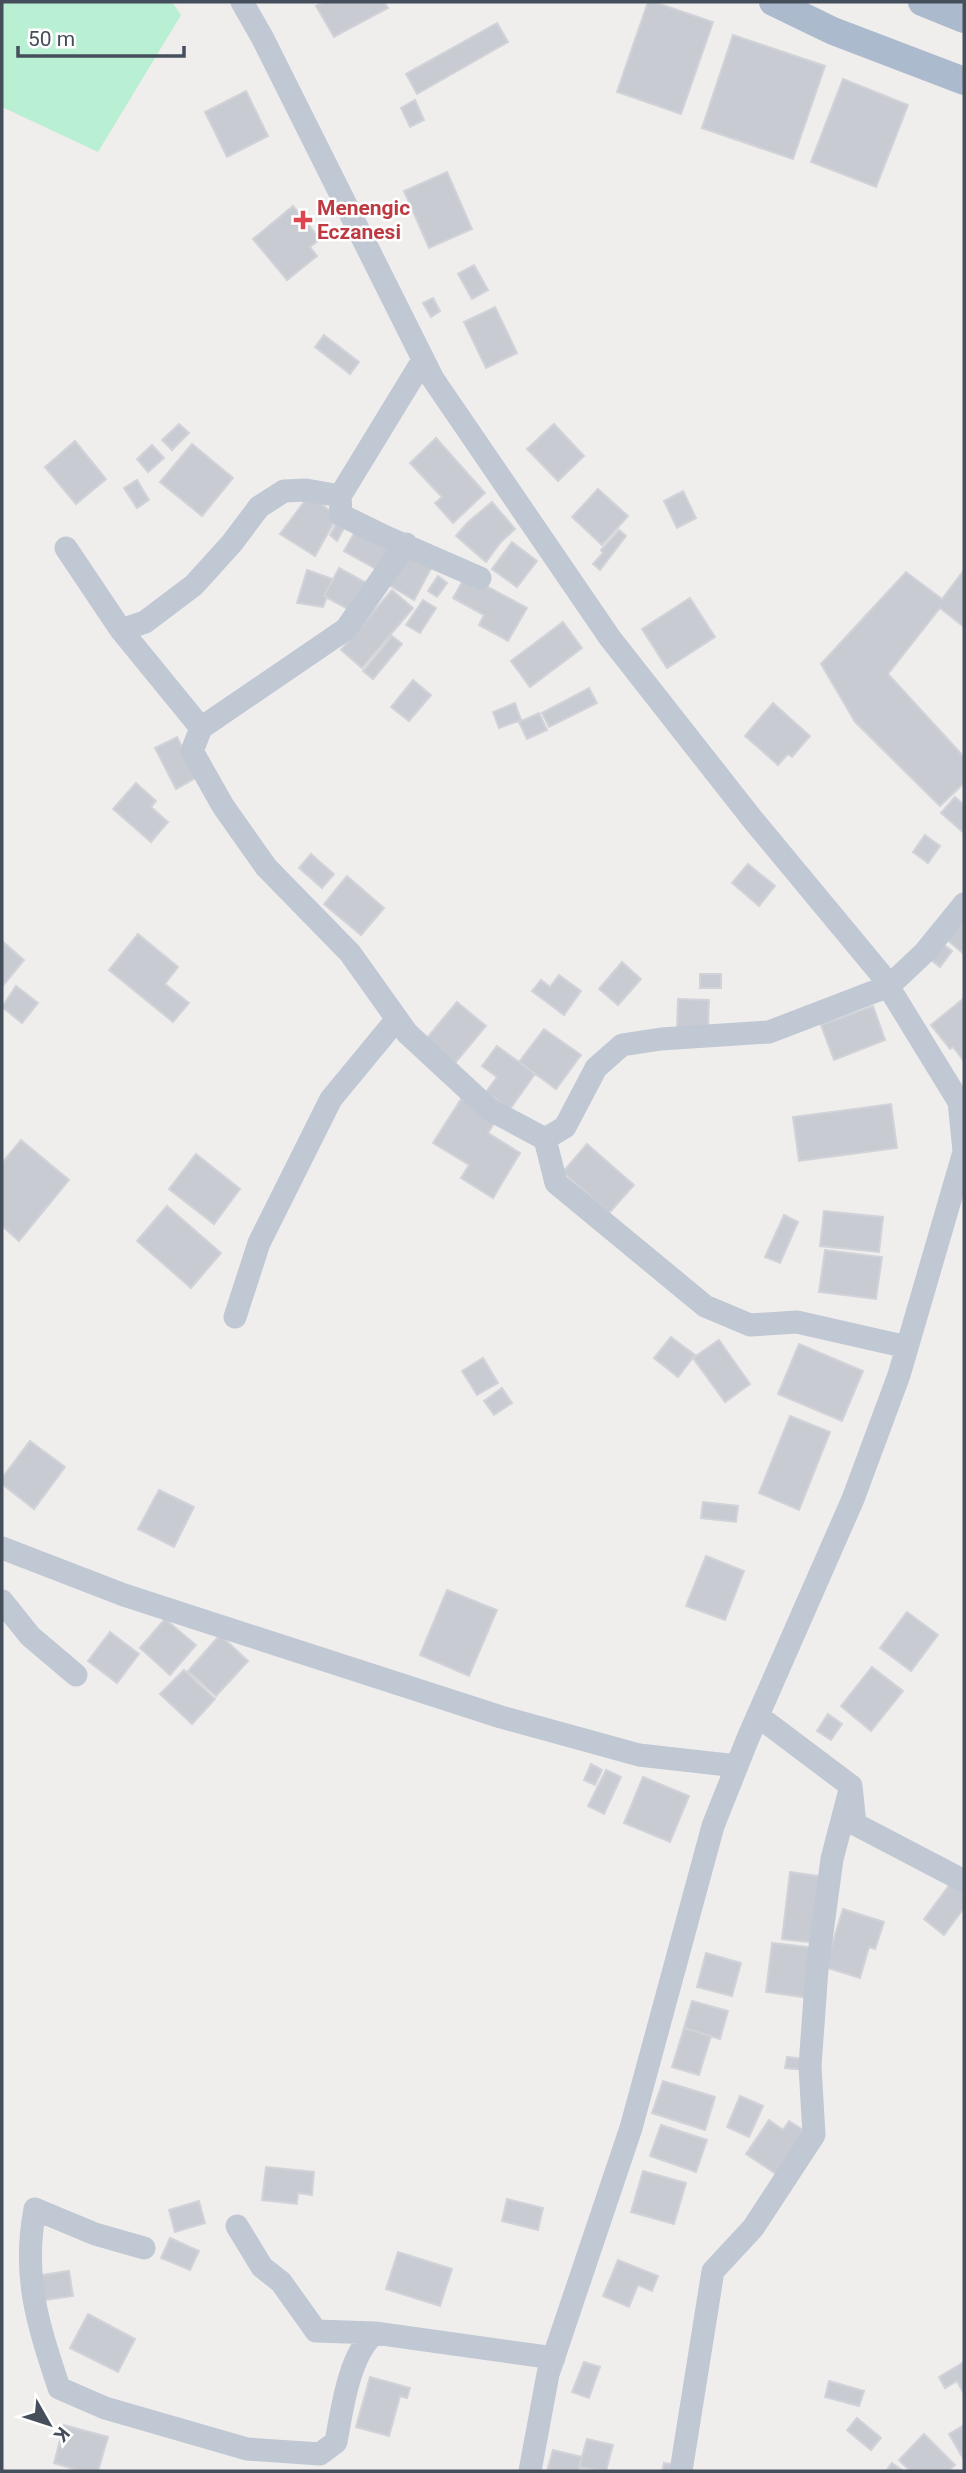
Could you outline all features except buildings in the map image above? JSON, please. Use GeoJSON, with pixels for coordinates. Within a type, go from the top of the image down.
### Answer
{"type":"FeatureCollection","features":[{"type":"Feature","properties":{"kind":"main road"},"geometry":{"type":"LineString","coordinates":[[773,2],[833,31],[964,81]]}},
{"type":"Feature","properties":{"kind":"main road"},"geometry":{"type":"LineString","coordinates":[[922,2],[964,19]]}},
{"type":"Feature","properties":{"kind":"street"},"geometry":{"type":"LineString","coordinates":[[242,2],[433,379],[610,638],[753,820],[889,986],[962,1106],[964,1151],[899,1375],[853,1499],[713,1826],[631,2128],[548,2374],[530,2471]]}},
{"type":"Feature","properties":{"kind":"street"},"geometry":{"type":"LineString","coordinates":[[423,360],[340,496],[341,515],[480,578]]}},
{"type":"Feature","properties":{"kind":"street"},"geometry":{"type":"LineString","coordinates":[[121,630],[145,622],[194,585],[232,543],[259,506],[284,491],[306,490],[340,496]]}},
{"type":"Feature","properties":{"kind":"street"},"geometry":{"type":"LineString","coordinates":[[406,544],[346,629],[201,728],[192,751],[223,806],[266,867],[350,953],[407,1033],[489,1109],[545,1139],[556,1183],[705,1306],[750,1325],[797,1322],[907,1347]]}},
{"type":"Feature","properties":{"kind":"street"},"geometry":{"type":"LineString","coordinates":[[66,548],[121,630],[201,728]]}},
{"type":"Feature","properties":{"kind":"street"},"geometry":{"type":"LineString","coordinates":[[545,1139],[565,1128],[596,1068],[622,1045],[661,1039],[769,1032],[889,986],[925,952],[964,904]]}},
{"type":"Feature","properties":{"kind":"street"},"geometry":{"type":"LineString","coordinates":[[235,1317],[259,1243],[331,1099],[397,1019]]}},
{"type":"Feature","properties":{"kind":"street"},"geometry":{"type":"LineString","coordinates":[[2,1548],[124,1595],[500,1717],[639,1755],[737,1766]]}},
{"type":"Feature","properties":{"kind":"street"},"geometry":{"type":"LineString","coordinates":[[2,1601],[30,1636],[75,1675]]}},
{"type":"Feature","properties":{"kind":"street"},"geometry":{"type":"LineString","coordinates":[[758,1716],[852,1786],[855,1824],[964,1881]]}},
{"type":"Feature","properties":{"kind":"street"},"geometry":{"type":"LineString","coordinates":[[681,2471],[712,2271],[753,2228],[814,2135],[810,2066],[817,1969],[832,1859],[852,1786]]}},
{"type":"Feature","properties":{"kind":"street"},"geometry":{"type":"LineString","coordinates":[[144,2248],[95,2234],[35,2209],[30,2238],[32,2301],[59,2388],[105,2408],[247,2449],[320,2454],[336,2442],[350,2379],[364,2342],[375,2333]]}},
{"type":"Feature","properties":{"kind":"street"},"geometry":{"type":"LineString","coordinates":[[237,2226],[262,2267],[281,2282],[316,2332],[375,2333],[554,2358]]}},
{"type":"Feature","properties":{"kind":"green space"},"geometry":{"type":"Polygon","coordinates":[[[2,2],[172,2],[181,15],[98,152],[2,107],[2,2]]]}},
{"type":"Feature","properties":{"kind":"place","name":"Menengic Eczanesi"},"geometry":{"type":"Point","coordinates":[303,220]}}]}
